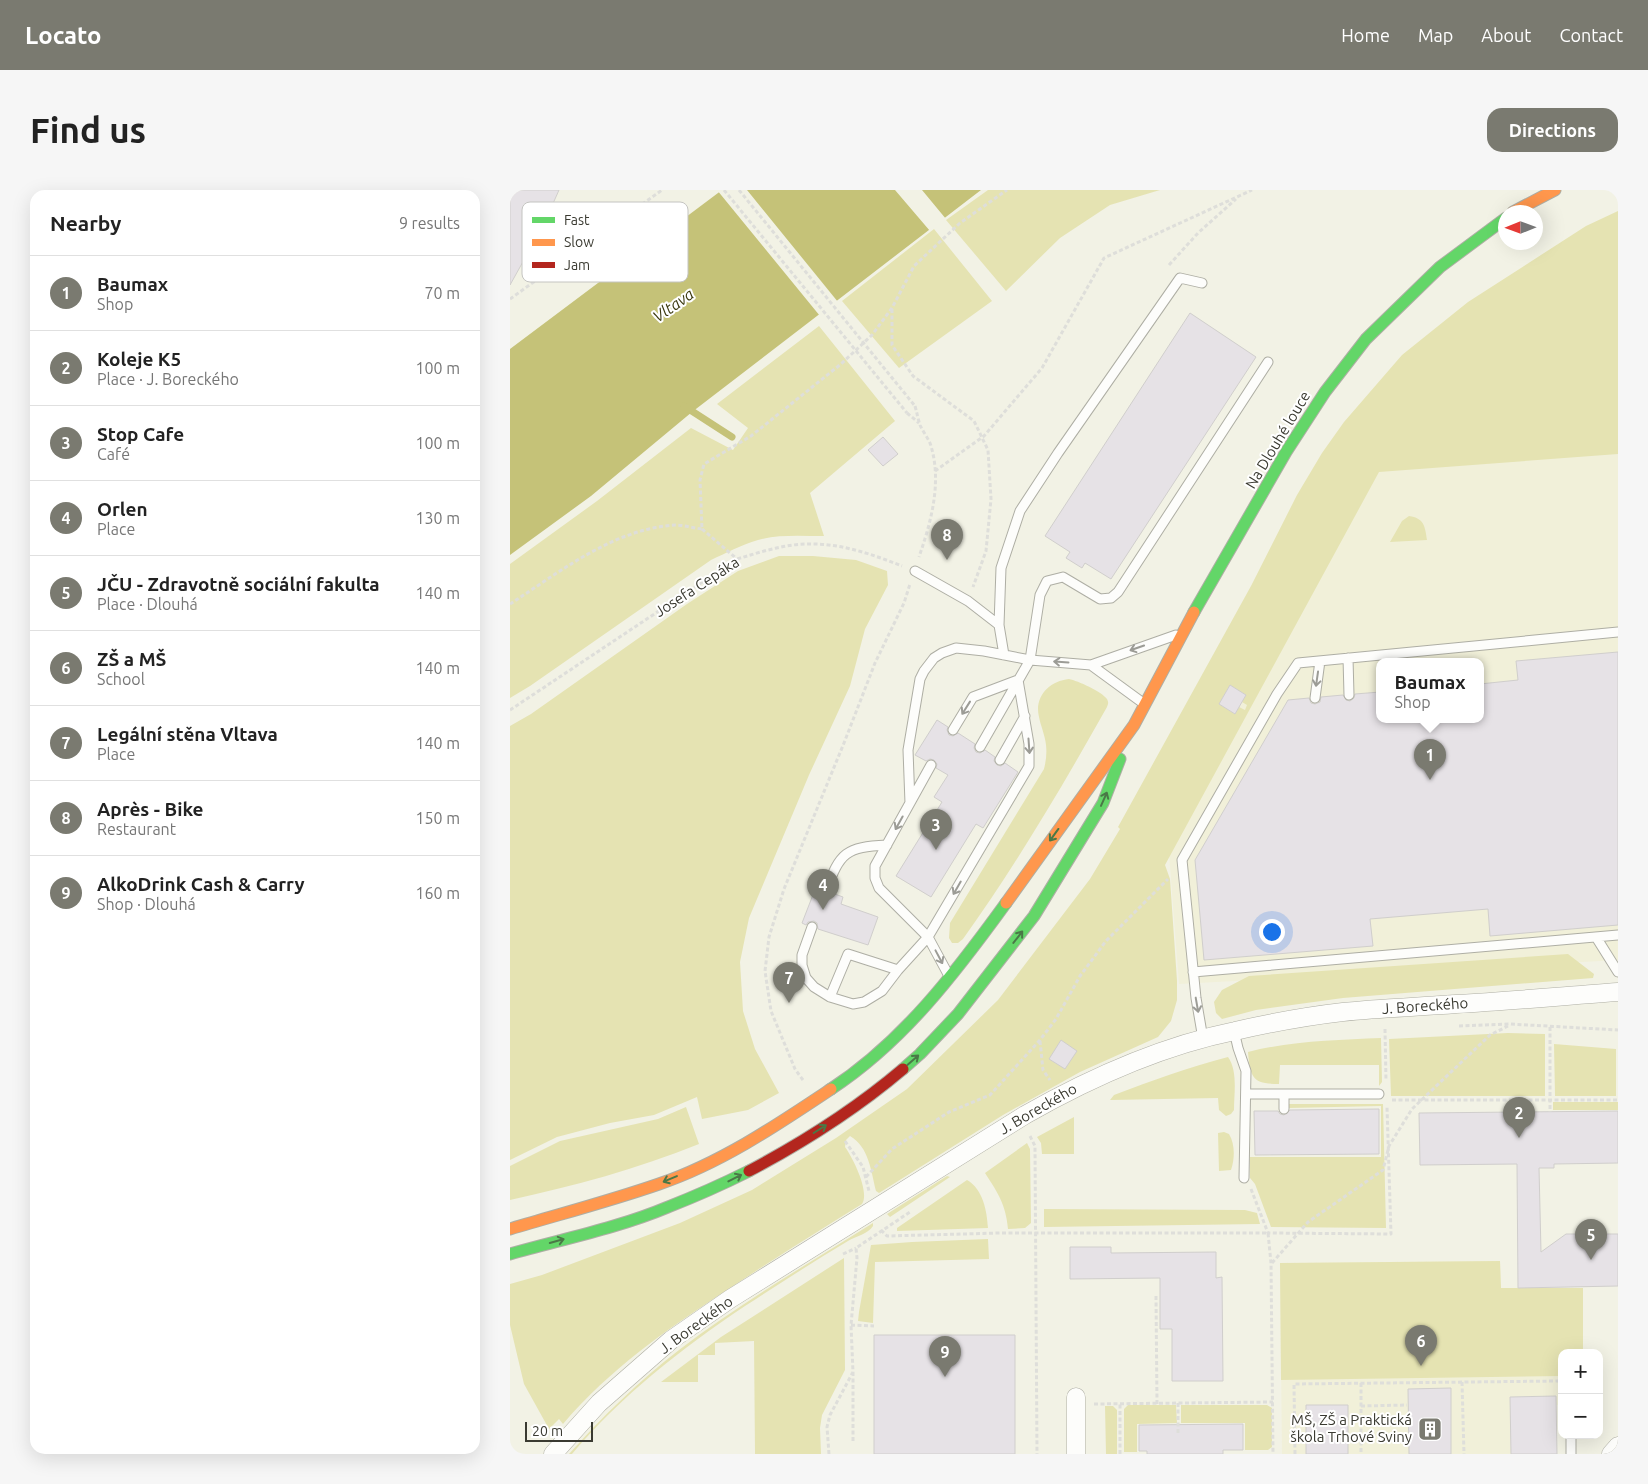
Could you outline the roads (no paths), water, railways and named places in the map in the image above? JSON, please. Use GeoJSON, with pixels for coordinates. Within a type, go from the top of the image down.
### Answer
{"type":"FeatureCollection","features":[{"type":"Feature","properties":{"kind":"main road"},"geometry":{"type":"LineString","coordinates":[[1527,205],[1555,190]]}},
{"type":"Feature","properties":{"kind":"main road","name":"Na Dlouhé louce"},"geometry":{"type":"LineString","coordinates":[[1134,725],[1183,632],[1286,452],[1325,392],[1366,339],[1440,267],[1498,224]]}},
{"type":"Feature","properties":{"kind":"main road"},"geometry":{"type":"LineString","coordinates":[[510,1229],[660,1184],[715,1160],[763,1134],[856,1073],[906,1026],[950,978],[1134,725]]}},
{"type":"Feature","properties":{"kind":"main road"},"geometry":{"type":"LineString","coordinates":[[510,1254],[658,1211],[723,1184],[779,1155],[876,1092],[920,1054],[958,1014],[1034,916],[1103,804],[1134,725]]}},
{"type":"Feature","properties":{"kind":"street","name":"J. Boreckého"},"geometry":{"type":"LineString","coordinates":[[553,1454],[599,1403],[671,1340],[730,1299],[1025,1115],[1060,1095],[1110,1072],[1154,1054],[1203,1039],[1234,1031],[1342,1012],[1618,992]]}},
{"type":"Feature","properties":{"kind":"street"},"geometry":{"type":"LineString","coordinates":[[1076,1400],[1076,1454]]}},
{"type":"Feature","properties":{"kind":"street"},"geometry":{"type":"LineString","coordinates":[[1611,1454],[1618,1446]]}},
{"type":"Feature","properties":{"kind":"lane"},"geometry":{"type":"LineString","coordinates":[[1004,655],[999,624],[1001,568],[1020,511],[1180,278],[1202,283]]}},
{"type":"Feature","properties":{"kind":"lane"},"geometry":{"type":"LineString","coordinates":[[980,747],[1030,660],[1040,594],[1047,581],[1063,577],[1100,599],[1111,598],[1118,592],[1268,362]]}},
{"type":"Feature","properties":{"kind":"lane"},"geometry":{"type":"LineString","coordinates":[[915,571],[968,601],[999,624]]}},
{"type":"Feature","properties":{"kind":"lane"},"geometry":{"type":"LineString","coordinates":[[910,803],[908,750],[920,679],[934,658],[956,648],[984,651],[1030,660],[1091,664],[1183,632]]}},
{"type":"Feature","properties":{"kind":"lane"},"geometry":{"type":"LineString","coordinates":[[1203,1039],[1193,972],[1182,860],[1278,694],[1298,663],[1618,632]]}},
{"type":"Feature","properties":{"kind":"lane"},"geometry":{"type":"LineString","coordinates":[[1348,658],[1349,695]]}},
{"type":"Feature","properties":{"kind":"lane"},"geometry":{"type":"LineString","coordinates":[[1315,698],[1320,661]]}},
{"type":"Feature","properties":{"kind":"lane"},"geometry":{"type":"LineString","coordinates":[[1091,664],[1145,705]]}},
{"type":"Feature","properties":{"kind":"lane"},"geometry":{"type":"LineString","coordinates":[[812,926],[802,955],[802,965],[806,978],[830,997],[852,1004],[864,1002],[882,991],[928,937],[1001,806],[1029,766],[1029,744],[1018,680]]}},
{"type":"Feature","properties":{"kind":"lane"},"geometry":{"type":"LineString","coordinates":[[953,730],[973,697],[1018,680]]}},
{"type":"Feature","properties":{"kind":"lane"},"geometry":{"type":"LineString","coordinates":[[1000,760],[1024,716]]}},
{"type":"Feature","properties":{"kind":"lane"},"geometry":{"type":"LineString","coordinates":[[932,765],[875,866],[875,878],[879,888],[928,937],[950,978]]}},
{"type":"Feature","properties":{"kind":"lane"},"geometry":{"type":"LineString","coordinates":[[826,891],[832,872],[844,854],[864,846],[887,845]]}},
{"type":"Feature","properties":{"kind":"lane"},"geometry":{"type":"LineString","coordinates":[[1193,972],[1618,935]]}},
{"type":"Feature","properties":{"kind":"lane"},"geometry":{"type":"LineString","coordinates":[[1596,937],[1618,972]]}},
{"type":"Feature","properties":{"kind":"lane"},"geometry":{"type":"LineString","coordinates":[[830,997],[848,954],[898,970]]}},
{"type":"Feature","properties":{"kind":"lane"},"geometry":{"type":"LineString","coordinates":[[1234,1031],[1246,1071],[1244,1178]]}},
{"type":"Feature","properties":{"kind":"lane"},"geometry":{"type":"LineString","coordinates":[[1246,1094],[1379,1094]]}},
{"type":"Feature","properties":{"kind":"lane"},"geometry":{"type":"LineString","coordinates":[[1284,1094],[1284,1109]]}},
{"type":"Feature","properties":{"kind":"lane"},"geometry":{"type":"LineString","coordinates":[[1571,1439],[1571,1454]]}},
{"type":"Feature","properties":{"kind":"water","name":"Vltava"},"geometry":{"type":"Polygon","coordinates":[[[722,190],[981,190],[692,412],[591,496],[510,555],[510,349],[599,282],[688,282],[688,216],[722,190]]]}},
{"type":"Feature","properties":{"kind":"waterway"},"geometry":{"type":"LineString","coordinates":[[684,406],[732,437]]}},
{"type":"Feature","properties":{"kind":"place","name":"Après - Bike"},"geometry":{"type":"Point","coordinates":[947,560]}},
{"type":"Feature","properties":{"kind":"place","name":"Baumax"},"geometry":{"type":"Point","coordinates":[1430,780]}},
{"type":"Feature","properties":{"kind":"place","name":"Stop Cafe"},"geometry":{"type":"Point","coordinates":[936,850]}},
{"type":"Feature","properties":{"kind":"place","name":"Orlen"},"geometry":{"type":"Point","coordinates":[823,910]}},
{"type":"Feature","properties":{"kind":"place","name":"Legální stěna Vltava"},"geometry":{"type":"Point","coordinates":[789,1003]}},
{"type":"Feature","properties":{"kind":"place","name":"Koleje K5"},"geometry":{"type":"Point","coordinates":[1519,1138]}},
{"type":"Feature","properties":{"kind":"place","name":"JČU - Zdravotně sociální fakulta"},"geometry":{"type":"Point","coordinates":[1591,1260]}},
{"type":"Feature","properties":{"kind":"place","name":"ZŠ a MŠ"},"geometry":{"type":"Point","coordinates":[1421,1366]}},
{"type":"Feature","properties":{"kind":"place","name":"AlkoDrink Cash & Carry"},"geometry":{"type":"Point","coordinates":[945,1377]}},
{"type":"Feature","properties":{"kind":"place","name":"MŠ, ZŠ a Praktická škola Trhové Sviny"},"geometry":{"type":"Point","coordinates":[1430,1429]}}]}
